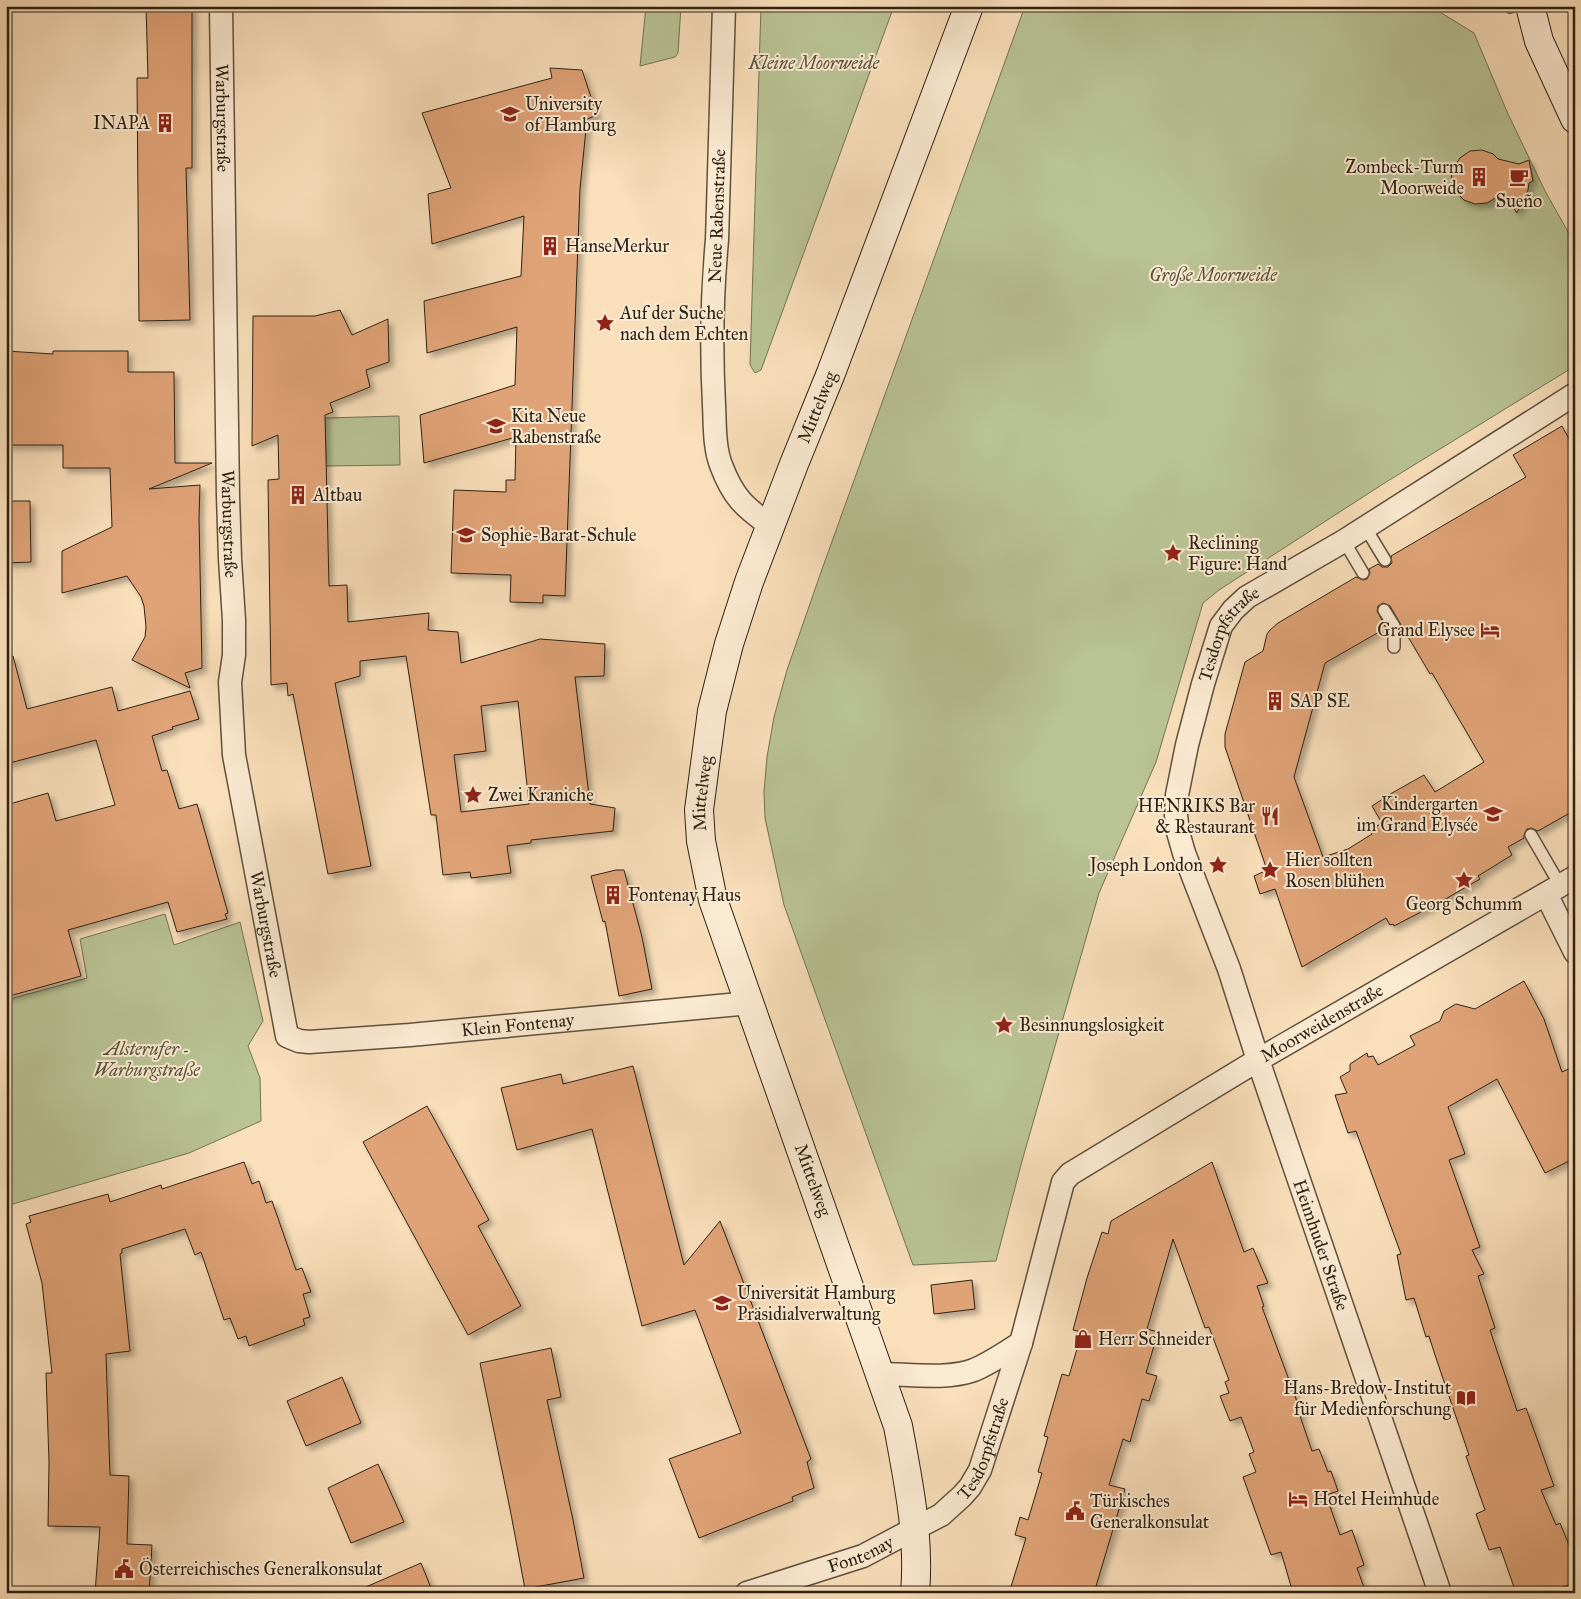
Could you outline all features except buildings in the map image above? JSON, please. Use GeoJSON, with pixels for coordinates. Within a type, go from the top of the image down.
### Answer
{"type":"FeatureCollection","features":[{"type":"Feature","properties":{"kind":"street","name":"Warburgstraße"},"geometry":{"type":"LineString","coordinates":[[221,6],[228,496],[234,620],[234,655],[230,682],[232,724],[234,755],[287,1036]]}},
{"type":"Feature","properties":{"kind":"street","name":"Neue Rabenstraße"},"geometry":{"type":"LineString","coordinates":[[724,6],[712,370],[717,446],[720,463],[740,502],[770,526]]}},
{"type":"Feature","properties":{"kind":"street","name":"Mittelweg"},"geometry":{"type":"LineString","coordinates":[[915,1593],[916,1558],[914,1530],[898,1426],[713,900],[701,841],[698,810],[712,711],[729,644],[749,582],[831,373],[969,6]]}},
{"type":"Feature","properties":{"kind":"street"},"geometry":{"type":"LineString","coordinates":[[1515,6],[1539,41],[1575,119]]}},
{"type":"Feature","properties":{"kind":"street","name":"Tesdorpfstraße"},"geometry":{"type":"LineString","coordinates":[[1201,898],[1178,832],[1176,815],[1177,795],[1200,693],[1222,626],[1233,610],[1247,597],[1344,541],[1575,394]]}},
{"type":"Feature","properties":{"kind":"street"},"geometry":{"type":"LineString","coordinates":[[1560,885],[1575,952]]}},
{"type":"Feature","properties":{"kind":"street","name":"Moorweidenstraße"},"geometry":{"type":"LineString","coordinates":[[1070,1174],[1258,1060],[1560,885]]}},
{"type":"Feature","properties":{"kind":"street","name":"Heimhuder Straße"},"geometry":{"type":"LineString","coordinates":[[1201,898],[1229,969],[1258,1060],[1440,1593]]}},
{"type":"Feature","properties":{"kind":"street","name":"Klein Fontenay"},"geometry":{"type":"LineString","coordinates":[[287,1036],[299,1041],[309,1042],[410,1035],[750,1003]]}},
{"type":"Feature","properties":{"kind":"street","name":"Tesdorpfstraße"},"geometry":{"type":"LineString","coordinates":[[914,1530],[941,1515],[970,1487],[980,1470],[1022,1342],[1063,1182],[1070,1174]]}},
{"type":"Feature","properties":{"kind":"street"},"geometry":{"type":"LineString","coordinates":[[880,1374],[958,1374],[981,1366],[1022,1342]]}},
{"type":"Feature","properties":{"kind":"street","name":"Fontenay"},"geometry":{"type":"LineString","coordinates":[[747,1593],[863,1556],[914,1530]]}},
{"type":"Feature","properties":{"kind":"lane"},"geometry":{"type":"LineString","coordinates":[[1365,527],[1384,560]]}},
{"type":"Feature","properties":{"kind":"lane"},"geometry":{"type":"LineString","coordinates":[[1344,541],[1363,573]]}},
{"type":"Feature","properties":{"kind":"lane"},"geometry":{"type":"LineString","coordinates":[[1384,610],[1394,626],[1394,647]]}},
{"type":"Feature","properties":{"kind":"lane"},"geometry":{"type":"LineString","coordinates":[[1530,835],[1560,885]]}},
{"type":"Feature","properties":{"kind":"green space"},"geometry":{"type":"Polygon","coordinates":[[[646,6],[681,6],[678,53],[675,57],[640,66],[646,6]]]}},
{"type":"Feature","properties":{"kind":"green space","name":"Kleine Moorweide"},"geometry":{"type":"Polygon","coordinates":[[[761,6],[894,6],[761,370],[755,373],[750,365],[761,6]]]}},
{"type":"Feature","properties":{"kind":"green space","name":"Große Moorweide"},"geometry":{"type":"Polygon","coordinates":[[[1025,6],[1430,6],[1474,33],[1508,114],[1545,191],[1575,244],[1575,366],[1383,484],[1219,590],[1203,603],[1156,762],[1099,893],[1022,1161],[996,1261],[913,1265],[784,905],[765,818],[764,792],[767,757],[774,717],[787,670],[1025,6]]]}},
{"type":"Feature","properties":{"kind":"green space"},"geometry":{"type":"Polygon","coordinates":[[[399,416],[400,465],[326,466],[325,418],[399,416]]]}},
{"type":"Feature","properties":{"kind":"green space","name":"Alsterufer - Warburgstraße"},"geometry":{"type":"Polygon","coordinates":[[[165,914],[174,945],[240,922],[263,1021],[248,1046],[260,1078],[261,1121],[189,1153],[6,1206],[6,1000],[87,978],[80,939],[165,914]]]}},
{"type":"Feature","properties":{"kind":"place","name":"University of Hamburg"},"geometry":{"type":"Point","coordinates":[510,114]}},
{"type":"Feature","properties":{"kind":"place","name":"INAPA"},"geometry":{"type":"Point","coordinates":[165,123]}},
{"type":"Feature","properties":{"kind":"place","name":"Zombeck-Turm Moorweide"},"geometry":{"type":"Point","coordinates":[1479,177]}},
{"type":"Feature","properties":{"kind":"place","name":"Sueño"},"geometry":{"type":"Point","coordinates":[1519,177]}},
{"type":"Feature","properties":{"kind":"place","name":"HanseMerkur"},"geometry":{"type":"Point","coordinates":[550,246]}},
{"type":"Feature","properties":{"kind":"place","name":"Auf der Suche nach dem Echten"},"geometry":{"type":"Point","coordinates":[605,323]}},
{"type":"Feature","properties":{"kind":"place","name":"Kita Neue Rabenstraße"},"geometry":{"type":"Point","coordinates":[496,426]}},
{"type":"Feature","properties":{"kind":"place","name":"Altbau"},"geometry":{"type":"Point","coordinates":[298,495]}},
{"type":"Feature","properties":{"kind":"place","name":"Sophie-Barat-Schule"},"geometry":{"type":"Point","coordinates":[466,535]}},
{"type":"Feature","properties":{"kind":"place","name":"Reclining Figure: Hand"},"geometry":{"type":"Point","coordinates":[1173,553]}},
{"type":"Feature","properties":{"kind":"place","name":"Grand Elysee"},"geometry":{"type":"Point","coordinates":[1490,630]}},
{"type":"Feature","properties":{"kind":"place","name":"SAP SE"},"geometry":{"type":"Point","coordinates":[1275,701]}},
{"type":"Feature","properties":{"kind":"place","name":"Zwei Kraniche"},"geometry":{"type":"Point","coordinates":[473,795]}},
{"type":"Feature","properties":{"kind":"place","name":"Kindergarten im Grand Elysée"},"geometry":{"type":"Point","coordinates":[1493,814]}},
{"type":"Feature","properties":{"kind":"place","name":"HENRIKS Bar & Restaurant"},"geometry":{"type":"Point","coordinates":[1270,816]}},
{"type":"Feature","properties":{"kind":"place","name":"Joseph London"},"geometry":{"type":"Point","coordinates":[1218,865]}},
{"type":"Feature","properties":{"kind":"place","name":"Hier sollten Rosen blühen"},"geometry":{"type":"Point","coordinates":[1270,870]}},
{"type":"Feature","properties":{"kind":"place","name":"Georg Schumm"},"geometry":{"type":"Point","coordinates":[1464,880]}},
{"type":"Feature","properties":{"kind":"place","name":"Fontenay Haus"},"geometry":{"type":"Point","coordinates":[613,895]}},
{"type":"Feature","properties":{"kind":"place","name":"Besinnungslosigkeit"},"geometry":{"type":"Point","coordinates":[1004,1025]}},
{"type":"Feature","properties":{"kind":"place","name":"Universität Hamburg Präsidialverwaltung"},"geometry":{"type":"Point","coordinates":[722,1303]}},
{"type":"Feature","properties":{"kind":"place","name":"Herr Schneider"},"geometry":{"type":"Point","coordinates":[1083,1339]}},
{"type":"Feature","properties":{"kind":"place","name":"Hans-Bredow-Institut für Medienforschung"},"geometry":{"type":"Point","coordinates":[1466,1398]}},
{"type":"Feature","properties":{"kind":"place","name":"Hotel Heimhude"},"geometry":{"type":"Point","coordinates":[1298,1499]}},
{"type":"Feature","properties":{"kind":"place","name":"Türkisches Generalkonsulat"},"geometry":{"type":"Point","coordinates":[1075,1511]}},
{"type":"Feature","properties":{"kind":"place","name":"Österreichisches Generalkonsulat"},"geometry":{"type":"Point","coordinates":[124,1569]}}]}
